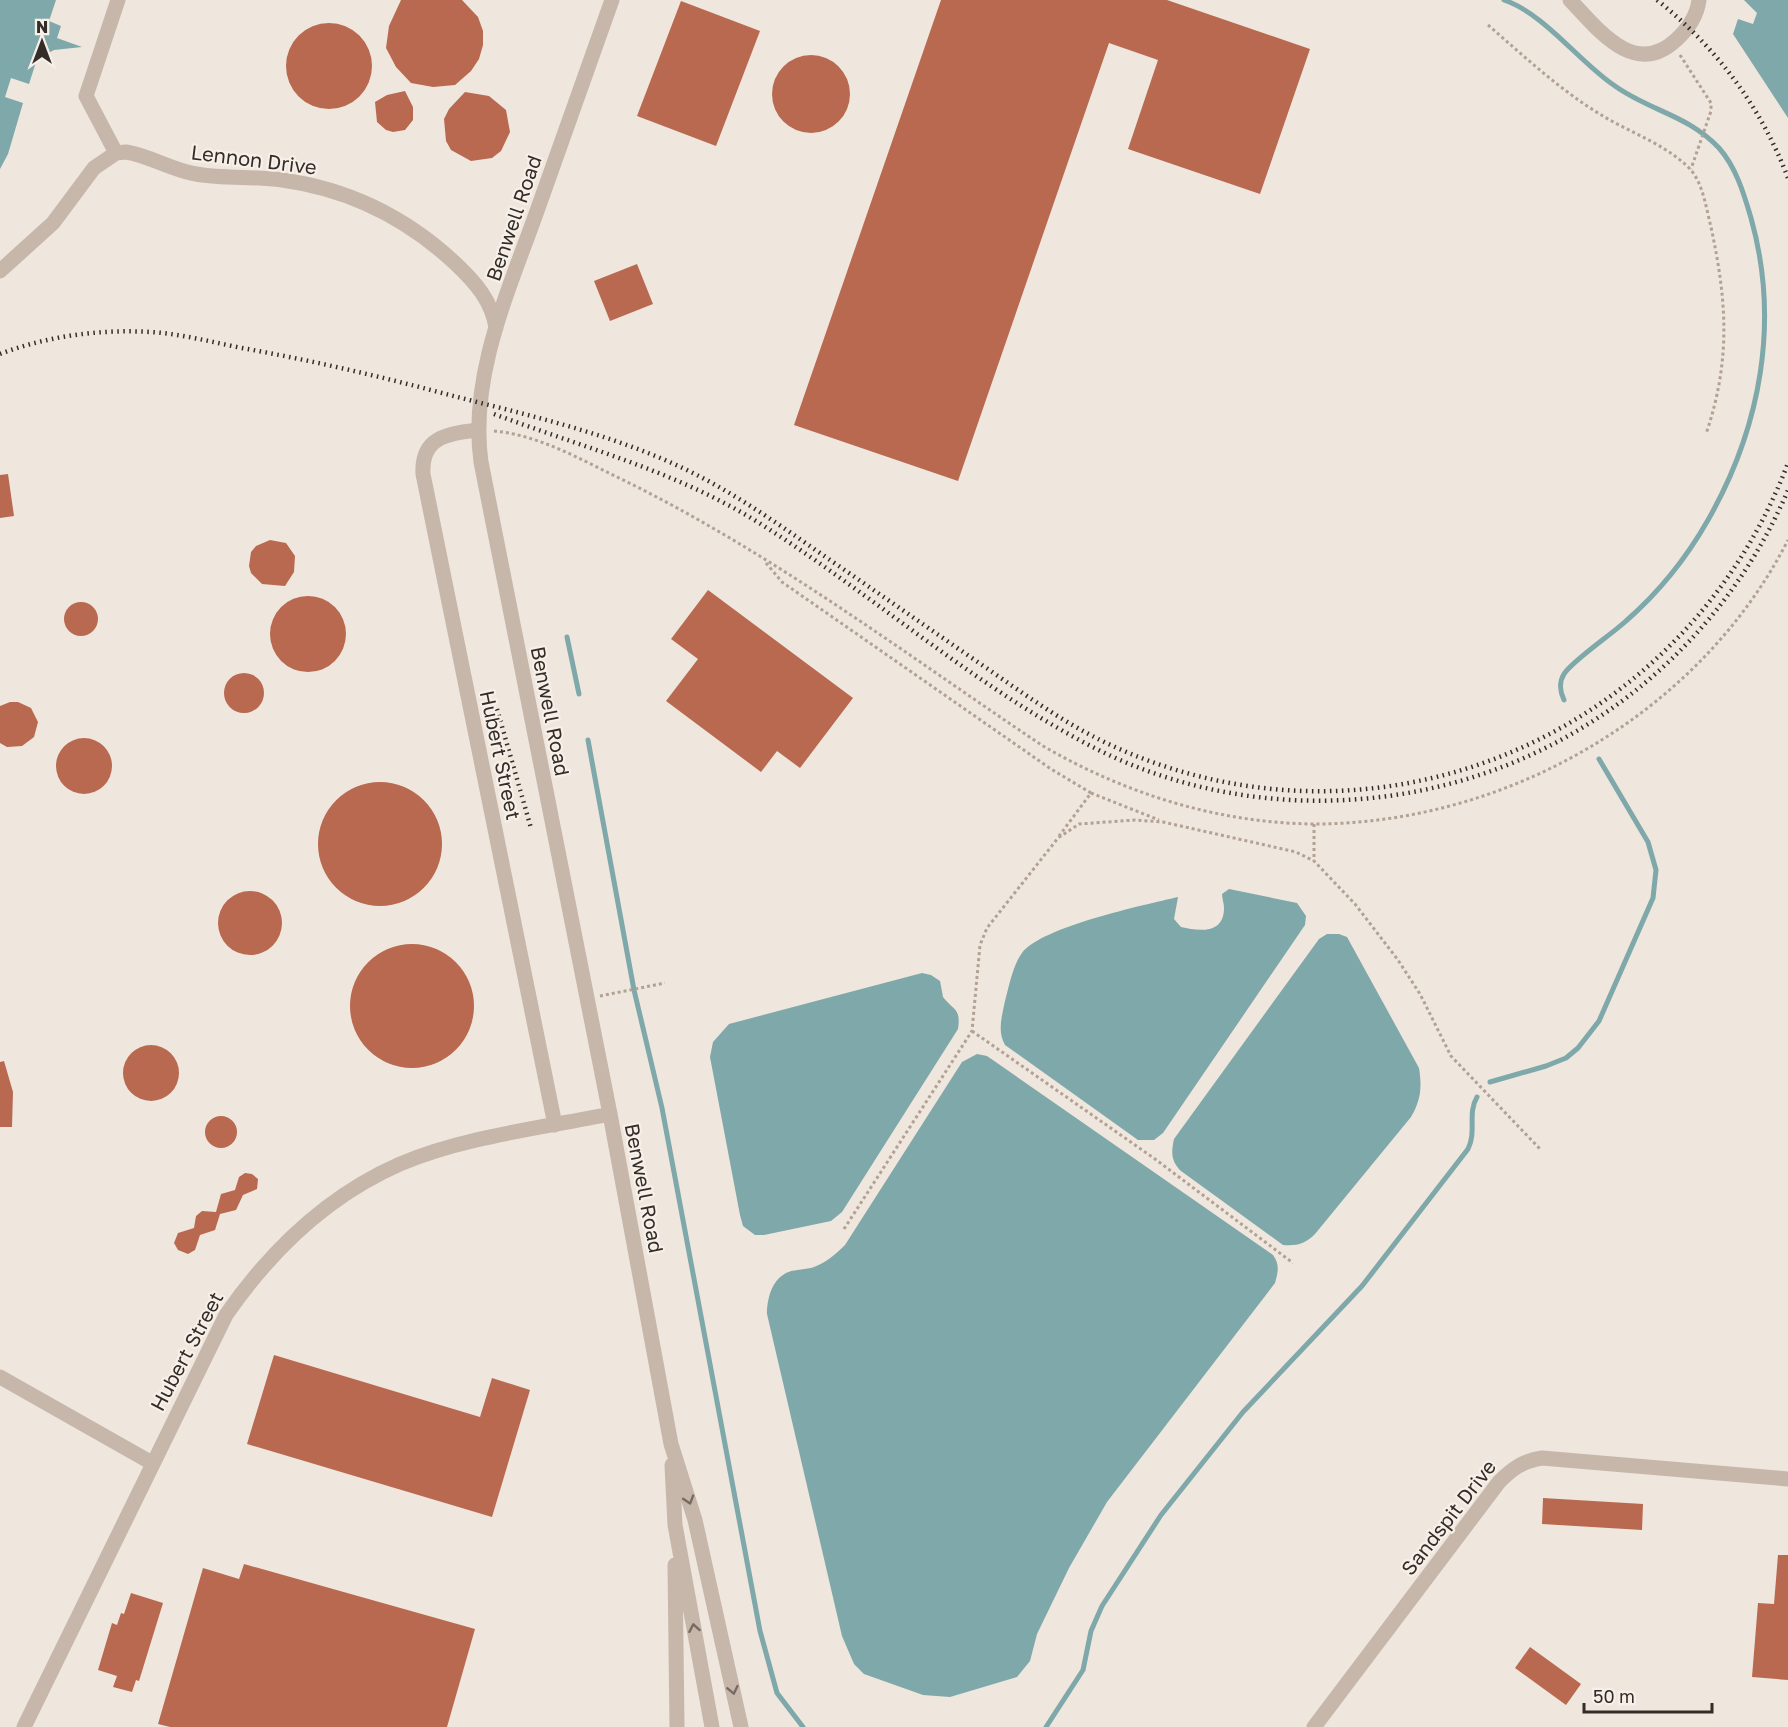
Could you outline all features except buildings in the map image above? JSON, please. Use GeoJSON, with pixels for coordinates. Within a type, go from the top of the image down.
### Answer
{"type":"FeatureCollection","features":[{"type":"Feature","properties":{"kind":"street"},"geometry":{"type":"LineString","coordinates":[[0,271],[53,223],[94,168],[116,153],[86,96],[118,0]]}},
{"type":"Feature","properties":{"kind":"street","name":"Benwell Road"},"geometry":{"type":"LineString","coordinates":[[612,0],[496,331],[479,397],[477,430],[481,462],[610,1114],[671,1444],[695,1520],[741,1727]]}},
{"type":"Feature","properties":{"kind":"street"},"geometry":{"type":"LineString","coordinates":[[1570,0],[1607,39],[1628,51],[1650,53],[1672,44],[1689,26],[1699,0]]}},
{"type":"Feature","properties":{"kind":"street","name":"Lennon Drive"},"geometry":{"type":"LineString","coordinates":[[116,153],[136,154],[194,174],[227,178],[266,178],[302,184],[369,204],[412,228],[464,272],[490,305],[496,331]]}},
{"type":"Feature","properties":{"kind":"street","name":"Hubert Street"},"geometry":{"type":"LineString","coordinates":[[477,430],[446,435],[432,444],[425,452],[423,474],[555,1125]]}},
{"type":"Feature","properties":{"kind":"street","name":"Hubert Street"},"geometry":{"type":"LineString","coordinates":[[24,1727],[226,1315],[264,1264],[309,1221],[366,1182],[401,1164],[457,1146],[610,1114]]}},
{"type":"Feature","properties":{"kind":"street"},"geometry":{"type":"LineString","coordinates":[[0,1377],[152,1463]]}},
{"type":"Feature","properties":{"kind":"street","name":"Benwell Road"},"geometry":{"type":"LineString","coordinates":[[671,1444],[675,1525],[677,1727]]}},
{"type":"Feature","properties":{"kind":"street","name":"Sandspit Drive"},"geometry":{"type":"LineString","coordinates":[[1314,1727],[1499,1482],[1525,1461],[1542,1458],[1788,1479]]}},
{"type":"Feature","properties":{"kind":"street","name":"Benwell Road"},"geometry":{"type":"LineString","coordinates":[[675,1525],[712,1727]]}},
{"type":"Feature","properties":{"kind":"path"},"geometry":{"type":"LineString","coordinates":[[1488,25],[1566,91],[1603,116],[1676,156],[1691,169],[1700,185],[1720,271],[1725,312],[1723,369],[1717,401],[1706,434]]}},
{"type":"Feature","properties":{"kind":"path"},"geometry":{"type":"LineString","coordinates":[[1672,44],[1711,103],[1712,111],[1691,169]]}},
{"type":"Feature","properties":{"kind":"path"},"geometry":{"type":"LineString","coordinates":[[477,430],[516,434],[557,448],[674,505],[762,558],[1043,746],[1086,771],[1172,803],[1253,819],[1314,824],[1404,816],[1450,806],[1527,779],[1603,740],[1664,696],[1695,668],[1742,613],[1788,540]]}},
{"type":"Feature","properties":{"kind":"path"},"geometry":{"type":"LineString","coordinates":[[762,558],[782,582],[1051,770],[1091,793],[1163,822]]}},
{"type":"Feature","properties":{"kind":"path"},"geometry":{"type":"LineString","coordinates":[[844,1229],[972,1031],[980,945],[987,927],[1091,793]]}},
{"type":"Feature","properties":{"kind":"path"},"geometry":{"type":"LineString","coordinates":[[1058,838],[1079,824],[1135,820],[1163,822],[1296,852],[1314,861],[1343,890],[1398,960],[1434,1019],[1451,1056],[1541,1150]]}},
{"type":"Feature","properties":{"kind":"path"},"geometry":{"type":"LineString","coordinates":[[1314,824],[1314,861]]}},
{"type":"Feature","properties":{"kind":"path"},"geometry":{"type":"LineString","coordinates":[[587,999],[665,983]]}},
{"type":"Feature","properties":{"kind":"path"},"geometry":{"type":"LineString","coordinates":[[972,1031],[1155,1160],[1293,1263]]}},
{"type":"Feature","properties":{"kind":"water"},"geometry":{"type":"Polygon","coordinates":[[[0,0],[56,0],[49,21],[61,26],[57,38],[82,47],[54,50],[37,59],[29,84],[11,78],[5,97],[23,103],[8,154],[0,169],[0,0]]]}},
{"type":"Feature","properties":{"kind":"water"},"geometry":{"type":"Polygon","coordinates":[[[1744,0],[1788,0],[1788,118],[1733,34],[1738,19],[1753,24],[1757,13],[1744,0]]]}},
{"type":"Feature","properties":{"kind":"water"},"geometry":{"type":"Polygon","coordinates":[[[1229,889],[1297,903],[1306,916],[1305,925],[1163,1133],[1154,1140],[1138,1140],[1005,1045],[1001,1034],[1001,1023],[1010,982],[1019,958],[1033,943],[1050,934],[1094,918],[1178,897],[1174,919],[1181,927],[1195,930],[1209,929],[1220,923],[1223,917],[1222,894],[1229,889]]]}},
{"type":"Feature","properties":{"kind":"water"},"geometry":{"type":"Polygon","coordinates":[[[1327,934],[1347,937],[1419,1068],[1420,1093],[1411,1117],[1315,1234],[1300,1244],[1283,1245],[1181,1171],[1174,1160],[1173,1144],[1174,1139],[1319,939],[1327,934]]]}},
{"type":"Feature","properties":{"kind":"water"},"geometry":{"type":"Polygon","coordinates":[[[922,973],[931,975],[940,981],[943,997],[956,1010],[958,1029],[842,1212],[831,1221],[755,1235],[743,1226],[740,1215],[710,1057],[713,1042],[729,1024],[922,973]]]}},
{"type":"Feature","properties":{"kind":"water"},"geometry":{"type":"Polygon","coordinates":[[[977,1054],[987,1056],[1273,1255],[1278,1269],[1275,1283],[1107,1502],[1069,1568],[1037,1634],[1030,1661],[1017,1677],[950,1697],[923,1695],[864,1674],[854,1664],[842,1636],[767,1309],[773,1286],[781,1276],[819,1265],[845,1245],[962,1062],[977,1054]]]}},
{"type":"Feature","properties":{"kind":"waterway"},"geometry":{"type":"LineString","coordinates":[[1504,0],[1534,16],[1615,86],[1642,102],[1682,120],[1719,148],[1735,172],[1751,218],[1760,257],[1764,296],[1764,334],[1753,411],[1726,485],[1700,534],[1660,586],[1638,610],[1575,662],[1564,674],[1561,680],[1564,700]]}},
{"type":"Feature","properties":{"kind":"waterway"},"geometry":{"type":"LineString","coordinates":[[567,637],[579,694]]}},
{"type":"Feature","properties":{"kind":"waterway"},"geometry":{"type":"LineString","coordinates":[[588,740],[634,990],[662,1108],[760,1631],[777,1693],[803,1727]]}},
{"type":"Feature","properties":{"kind":"waterway"},"geometry":{"type":"LineString","coordinates":[[1490,1082],[1546,1066],[1566,1058],[1578,1048],[1599,1021],[1653,898],[1656,870],[1648,842],[1599,759]]}},
{"type":"Feature","properties":{"kind":"waterway"},"geometry":{"type":"LineString","coordinates":[[1046,1727],[1083,1670],[1091,1631],[1102,1606],[1161,1515],[1243,1412],[1362,1286],[1468,1149],[1472,1136],[1474,1103],[1477,1097]]}},
{"type":"Feature","properties":{"kind":"railway"},"geometry":{"type":"LineString","coordinates":[[1657,0],[1699,38],[1735,80],[1765,127],[1788,178]]}},
{"type":"Feature","properties":{"kind":"railway"},"geometry":{"type":"LineString","coordinates":[[0,354],[55,338],[74,335],[132,331],[174,334],[367,374],[602,437],[665,460],[731,494],[1032,700],[1098,739],[1115,747],[1216,780],[1318,791],[1418,781],[1513,751],[1601,703],[1677,638],[1741,558],[1788,463]]}},
{"type":"Feature","properties":{"kind":"railway"},"geometry":{"type":"LineString","coordinates":[[494,414],[628,461],[725,503],[838,576],[1000,692],[1085,743],[1143,769],[1203,787],[1265,798],[1327,801],[1390,796],[1451,783],[1511,763],[1568,736],[1604,714],[1638,689],[1698,631],[1749,565],[1788,490]]}},
{"type":"Feature","properties":{"kind":"railway"},"geometry":{"type":"LineString","coordinates":[[497,709],[531,828]]}}]}
